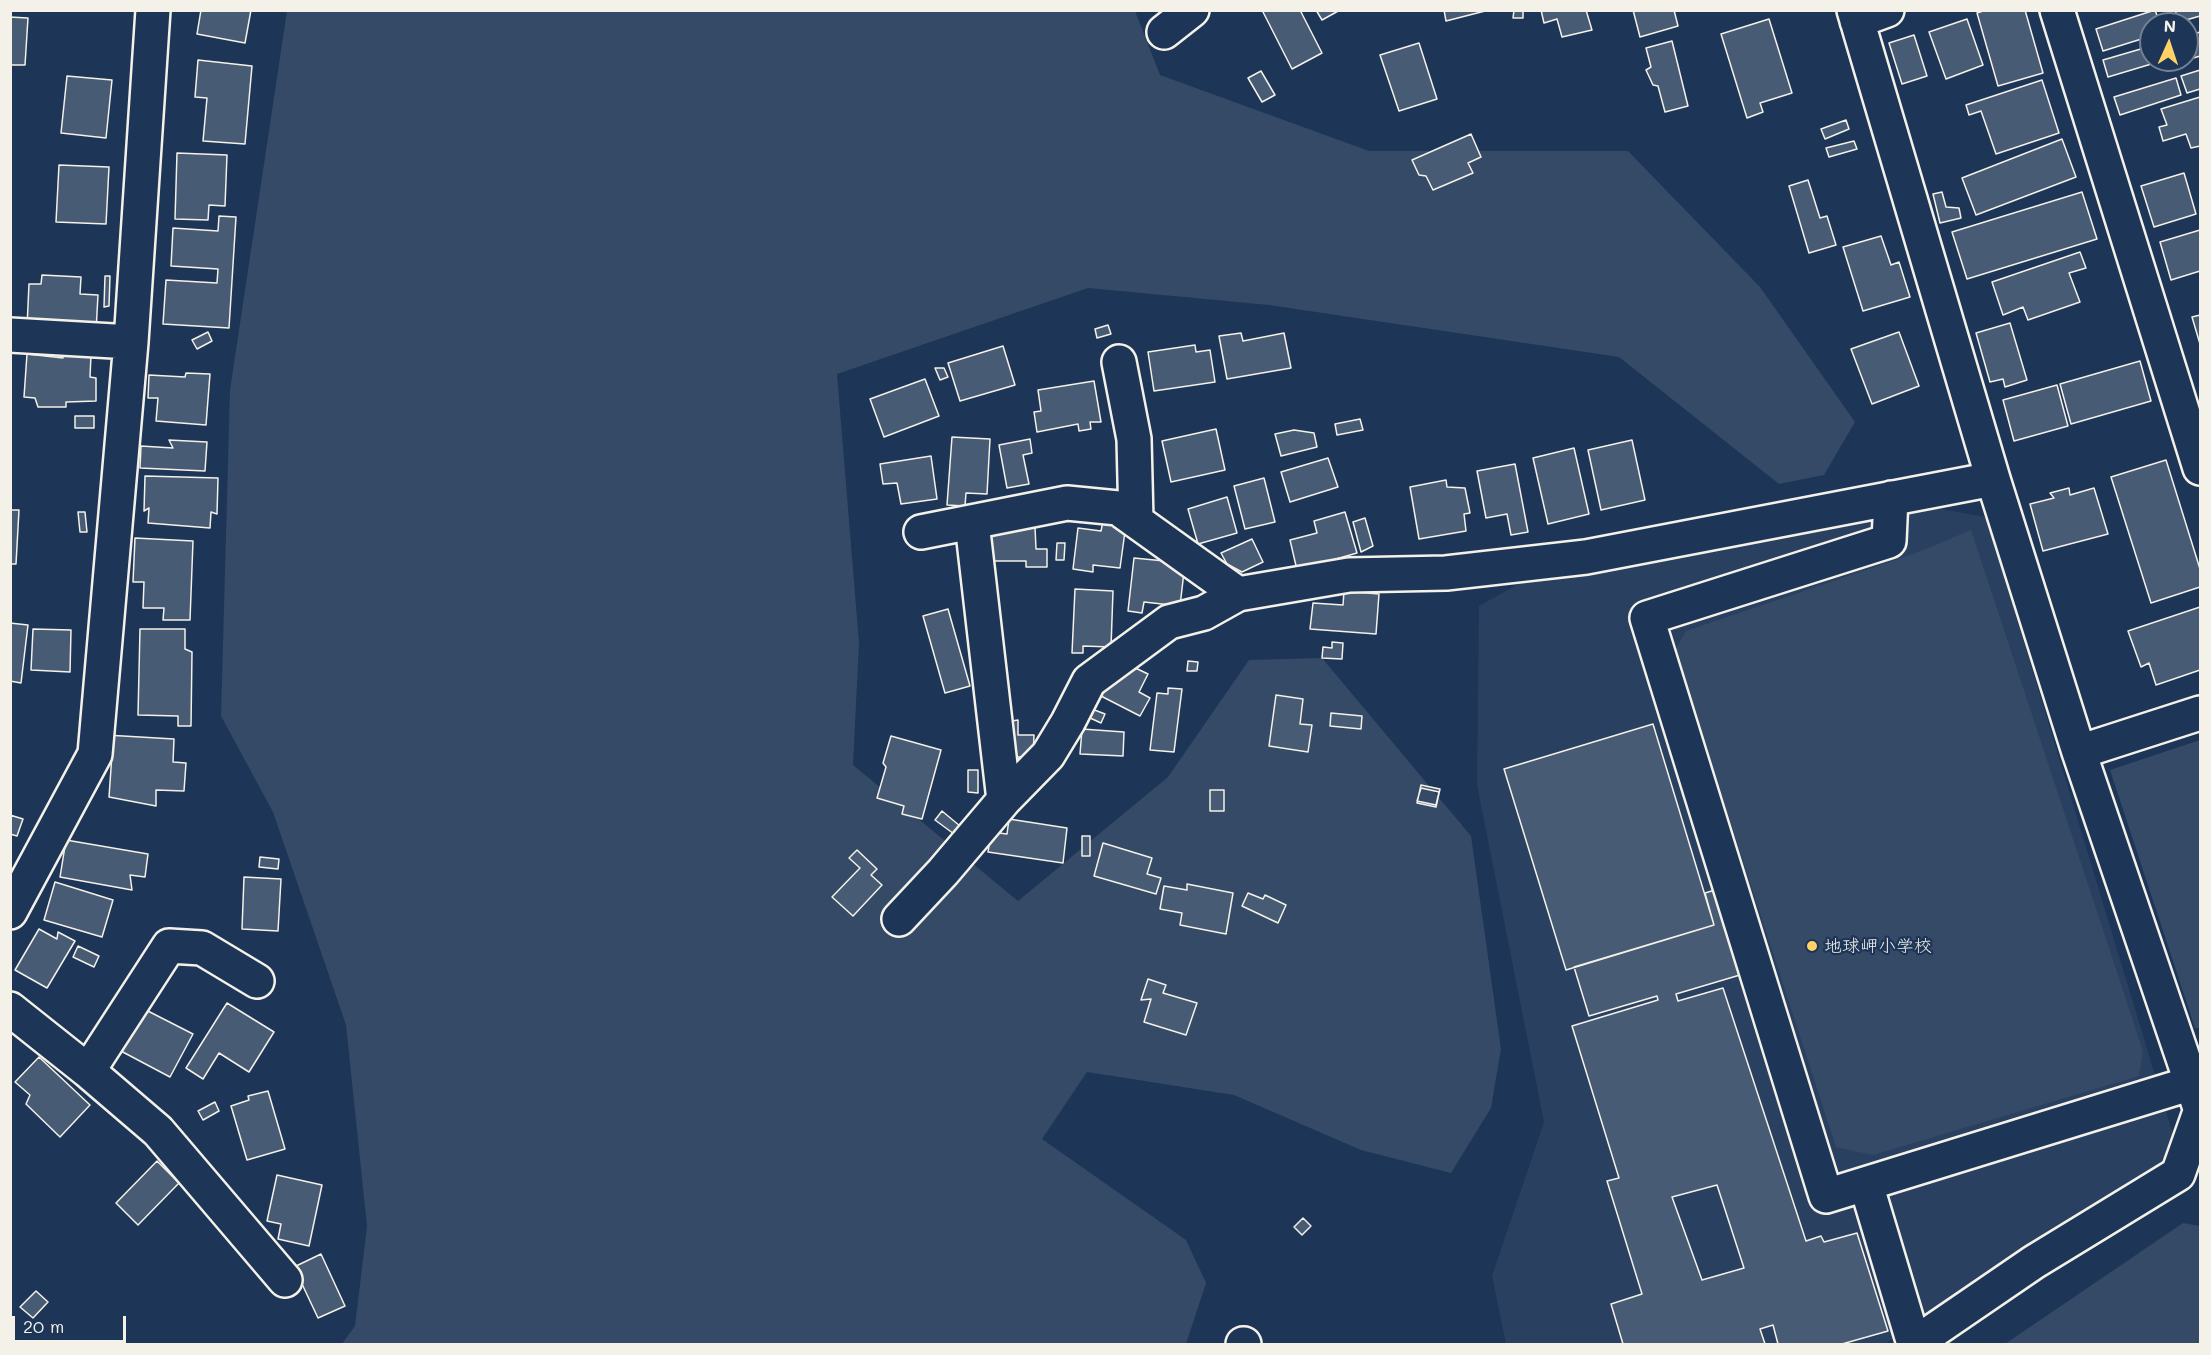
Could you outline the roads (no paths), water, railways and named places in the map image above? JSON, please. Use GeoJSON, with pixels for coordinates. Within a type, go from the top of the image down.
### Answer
{"type":"FeatureCollection","features":[{"type":"Feature","properties":{"kind":"street"},"geometry":{"type":"LineString","coordinates":[[10,912],[95,754],[131,342],[153,10]]}},
{"type":"Feature","properties":{"kind":"street"},"geometry":{"type":"LineString","coordinates":[[1164,32],[1192,10]]}},
{"type":"Feature","properties":{"kind":"street"},"geometry":{"type":"LineString","coordinates":[[1866,1184],[1920,1342],[2034,1262],[2178,1174],[2198,1095],[2079,752],[1993,479],[1855,16],[1887,10]]}},
{"type":"Feature","properties":{"kind":"street"},"geometry":{"type":"LineString","coordinates":[[2057,10],[2200,468]]}},
{"type":"Feature","properties":{"kind":"street"},"geometry":{"type":"LineString","coordinates":[[10,335],[131,342]]}},
{"type":"Feature","properties":{"kind":"street"},"geometry":{"type":"LineString","coordinates":[[1119,362],[1134,439],[1136,521]]}},
{"type":"Feature","properties":{"kind":"street"},"geometry":{"type":"LineString","coordinates":[[900,919],[1048,755],[1089,681],[1169,622],[1204,613],[1238,594],[1349,575],[1446,573],[1586,557],[1993,479]]}},
{"type":"Feature","properties":{"kind":"street"},"geometry":{"type":"LineString","coordinates":[[1891,498],[1889,542],[1647,618],[1826,1196],[2198,1095]]}},
{"type":"Feature","properties":{"kind":"street"},"geometry":{"type":"LineString","coordinates":[[921,532],[1067,503],[1118,508],[1238,594]]}},
{"type":"Feature","properties":{"kind":"street"},"geometry":{"type":"LineString","coordinates":[[972,523],[1005,800]]}},
{"type":"Feature","properties":{"kind":"street"},"geometry":{"type":"LineString","coordinates":[[2079,752],[2200,713]]}},
{"type":"Feature","properties":{"kind":"street"},"geometry":{"type":"LineString","coordinates":[[88,1071],[169,946],[202,948],[257,981]]}},
{"type":"Feature","properties":{"kind":"street"},"geometry":{"type":"LineString","coordinates":[[10,1009],[158,1131],[285,1280]]}},
{"type":"Feature","properties":{"kind":"place","name":"地球岬小学校"},"geometry":{"type":"Point","coordinates":[1812,946]}}]}
